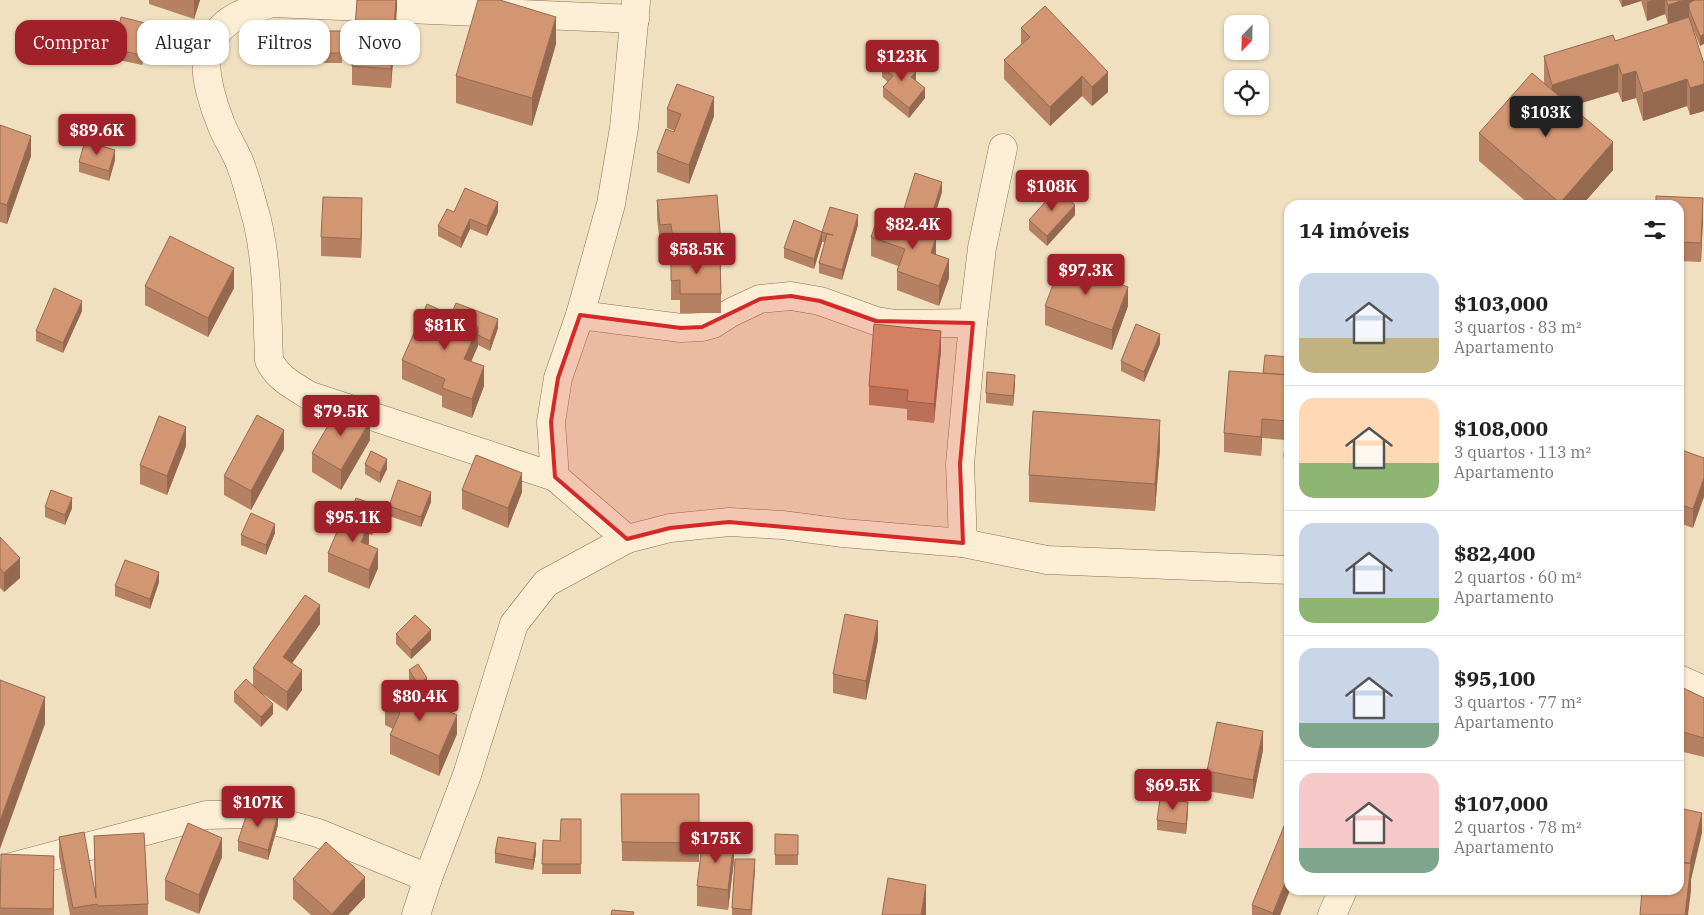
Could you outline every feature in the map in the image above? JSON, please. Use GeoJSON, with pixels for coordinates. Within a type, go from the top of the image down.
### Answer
{"type":"FeatureCollection","features":[{"type":"Feature","properties":{"kind":"street"},"geometry":{"type":"LineString","coordinates":[[554,477],[551,422],[558,378],[580,315],[610,204],[624,128],[636,10],[272,2],[244,12],[226,22],[213,39],[207,58],[206,72],[218,115],[242,168],[257,221],[264,260],[269,360],[273,370],[280,377],[308,395],[554,477],[627,539]]}},
{"type":"Feature","properties":{"kind":"street"},"geometry":{"type":"LineString","coordinates":[[963,543],[960,464],[973,323],[982,248],[1003,148]]}},
{"type":"Feature","properties":{"kind":"street"},"geometry":{"type":"LineString","coordinates":[[580,315],[681,328],[702,327],[713,324],[732,312],[760,299],[791,296],[820,301],[876,321],[896,324],[973,323]]}},
{"type":"Feature","properties":{"kind":"street"},"geometry":{"type":"LineString","coordinates":[[416,915],[467,774],[514,624],[546,583],[627,539],[670,528],[729,522],[782,525],[843,533],[963,543],[1047,560],[1284,570]]}},
{"type":"Feature","properties":{"kind":"street"},"geometry":{"type":"LineString","coordinates":[[1684,681],[1704,690]]}},
{"type":"Feature","properties":{"kind":"street"},"geometry":{"type":"LineString","coordinates":[[0,870],[206,815],[250,814],[318,833],[428,878]]}},
{"type":"Feature","properties":{"kind":"street"},"geometry":{"type":"LineString","coordinates":[[1332,915],[1341,895]]}},
{"type":"Feature","properties":{"kind":"highlighted area"},"geometry":{"type":"Polygon","coordinates":[[[791,296],[820,301],[876,321],[973,323],[960,464],[963,543],[729,522],[670,528],[627,539],[555,477],[551,422],[558,378],[580,315],[681,328],[702,327],[760,299],[791,296]]]}},
{"type":"Feature","properties":{"kind":"building"},"geometry":{"type":"Polygon","coordinates":[[[357,0],[396,0],[395,20],[355,20],[357,0]]]}},
{"type":"Feature","properties":{"kind":"building"},"geometry":{"type":"Polygon","coordinates":[[[478,0],[500,0],[556,17],[532,98],[456,76],[478,0]]]}},
{"type":"Feature","properties":{"kind":"building"},"geometry":{"type":"Polygon","coordinates":[[[1666,0],[1684,0],[1668,5],[1666,0]]]}},
{"type":"Feature","properties":{"kind":"building"},"geometry":{"type":"Polygon","coordinates":[[[1695,0],[1704,0],[1704,34],[1700,36],[1689,9],[1689,3],[1695,0]]]}},
{"type":"Feature","properties":{"kind":"building"},"geometry":{"type":"Polygon","coordinates":[[[1045,6],[1108,72],[1092,87],[1082,76],[1050,107],[1004,60],[1030,37],[1021,28],[1045,6]]]}},
{"type":"Feature","properties":{"kind":"building"},"geometry":{"type":"Polygon","coordinates":[[[121,17],[137,21],[137,54],[127,52],[127,20],[120,20],[121,17]]]}},
{"type":"Feature","properties":{"kind":"building"},"geometry":{"type":"Polygon","coordinates":[[[1689,17],[1704,64],[1704,84],[1690,88],[1687,79],[1643,93],[1636,71],[1622,75],[1618,64],[1552,85],[1544,56],[1613,35],[1615,41],[1689,17]]]}},
{"type":"Feature","properties":{"kind":"building"},"geometry":{"type":"Polygon","coordinates":[[[330,31],[340,31],[340,53],[330,53],[330,31]]]}},
{"type":"Feature","properties":{"kind":"building"},"geometry":{"type":"Polygon","coordinates":[[[894,54],[916,72],[911,77],[925,88],[909,108],[883,87],[893,76],[882,67],[894,54]]]}},
{"type":"Feature","properties":{"kind":"building"},"geometry":{"type":"Polygon","coordinates":[[[352,65],[391,65],[391,69],[352,65]]]}},
{"type":"Feature","properties":{"kind":"building"},"geometry":{"type":"Polygon","coordinates":[[[1532,73],[1613,142],[1563,200],[1557,200],[1479,133],[1532,73]]]}},
{"type":"Feature","properties":{"kind":"building"},"geometry":{"type":"Polygon","coordinates":[[[677,84],[714,97],[689,165],[657,153],[666,129],[674,132],[681,114],[667,109],[677,84]]]}},
{"type":"Feature","properties":{"kind":"building"},"geometry":{"type":"Polygon","coordinates":[[[0,125],[31,136],[7,205],[0,203],[0,125]]]}},
{"type":"Feature","properties":{"kind":"building"},"geometry":{"type":"Polygon","coordinates":[[[85,141],[115,150],[109,171],[79,162],[85,141]]]}},
{"type":"Feature","properties":{"kind":"building"},"geometry":{"type":"Polygon","coordinates":[[[915,173],[942,182],[927,230],[900,222],[915,173]]]}},
{"type":"Feature","properties":{"kind":"building"},"geometry":{"type":"Polygon","coordinates":[[[465,188],[498,202],[487,226],[470,219],[461,238],[438,226],[447,209],[454,212],[465,188]]]}},
{"type":"Feature","properties":{"kind":"building"},"geometry":{"type":"Polygon","coordinates":[[[1057,189],[1075,205],[1047,236],[1029,220],[1057,189]]]}},
{"type":"Feature","properties":{"kind":"building"},"geometry":{"type":"Polygon","coordinates":[[[717,195],[721,243],[674,247],[671,224],[660,225],[657,200],[717,195]]]}},
{"type":"Feature","properties":{"kind":"building"},"geometry":{"type":"Polygon","coordinates":[[[1656,196],[1703,198],[1701,243],[1684,242],[1684,200],[1656,200],[1656,196]]]}},
{"type":"Feature","properties":{"kind":"building"},"geometry":{"type":"Polygon","coordinates":[[[323,197],[362,198],[361,239],[321,237],[323,197]]]}},
{"type":"Feature","properties":{"kind":"building"},"geometry":{"type":"Polygon","coordinates":[[[830,207],[858,215],[842,270],[819,263],[827,234],[833,235],[822,232],[830,207]]]}},
{"type":"Feature","properties":{"kind":"building"},"geometry":{"type":"Polygon","coordinates":[[[879,215],[936,237],[931,253],[949,259],[939,286],[897,271],[905,249],[871,237],[879,215]]]}},
{"type":"Feature","properties":{"kind":"building"},"geometry":{"type":"Polygon","coordinates":[[[794,220],[822,232],[814,259],[784,248],[794,220]]]}},
{"type":"Feature","properties":{"kind":"building"},"geometry":{"type":"Polygon","coordinates":[[[170,236],[234,268],[208,318],[145,286],[170,236]]]}},
{"type":"Feature","properties":{"kind":"building"},"geometry":{"type":"Polygon","coordinates":[[[671,258],[720,258],[721,294],[680,294],[680,280],[671,281],[671,258]]]}},
{"type":"Feature","properties":{"kind":"building"},"geometry":{"type":"Polygon","coordinates":[[[1061,263],[1128,287],[1112,330],[1045,306],[1061,263]]]}},
{"type":"Feature","properties":{"kind":"building"},"geometry":{"type":"Polygon","coordinates":[[[54,288],[82,301],[63,343],[36,331],[54,288]]]}},
{"type":"Feature","properties":{"kind":"building"},"geometry":{"type":"Polygon","coordinates":[[[456,303],[498,319],[490,341],[478,335],[478,327],[451,315],[456,303]]]}},
{"type":"Feature","properties":{"kind":"building"},"geometry":{"type":"Polygon","coordinates":[[[427,304],[478,327],[464,359],[484,366],[472,399],[442,388],[445,379],[402,360],[427,304]]]}},
{"type":"Feature","properties":{"kind":"building"},"geometry":{"type":"Polygon","coordinates":[[[874,324],[941,331],[934,404],[907,401],[908,390],[869,386],[874,324]]]}},
{"type":"Feature","properties":{"kind":"building"},"geometry":{"type":"Polygon","coordinates":[[[1136,324],[1160,334],[1144,372],[1121,361],[1136,324]]]}},
{"type":"Feature","properties":{"kind":"building"},"geometry":{"type":"Polygon","coordinates":[[[1265,355],[1284,357],[1284,375],[1263,373],[1265,355]]]}},
{"type":"Feature","properties":{"kind":"building"},"geometry":{"type":"Polygon","coordinates":[[[1229,371],[1284,375],[1284,421],[1262,419],[1261,437],[1224,433],[1229,371]]]}},
{"type":"Feature","properties":{"kind":"building"},"geometry":{"type":"Polygon","coordinates":[[[987,372],[1015,375],[1013,396],[986,393],[987,372]]]}},
{"type":"Feature","properties":{"kind":"building"},"geometry":{"type":"Polygon","coordinates":[[[340,405],[370,421],[341,470],[312,453],[340,405]]]}},
{"type":"Feature","properties":{"kind":"building"},"geometry":{"type":"Polygon","coordinates":[[[1033,411],[1160,420],[1155,484],[1029,475],[1033,411]]]}},
{"type":"Feature","properties":{"kind":"building"},"geometry":{"type":"Polygon","coordinates":[[[257,415],[284,430],[251,491],[224,476],[257,415]]]}},
{"type":"Feature","properties":{"kind":"building"},"geometry":{"type":"Polygon","coordinates":[[[159,416],[186,427],[167,476],[140,465],[159,416]]]}},
{"type":"Feature","properties":{"kind":"building"},"geometry":{"type":"Polygon","coordinates":[[[371,451],[387,459],[380,473],[365,464],[371,451]]]}},
{"type":"Feature","properties":{"kind":"building"},"geometry":{"type":"Polygon","coordinates":[[[1684,451],[1704,458],[1704,478],[1693,509],[1684,506],[1684,451]]]}},
{"type":"Feature","properties":{"kind":"building"},"geometry":{"type":"Polygon","coordinates":[[[476,455],[522,473],[508,508],[462,490],[476,455]]]}},
{"type":"Feature","properties":{"kind":"building"},"geometry":{"type":"Polygon","coordinates":[[[398,480],[431,492],[421,517],[389,506],[398,480]]]}},
{"type":"Feature","properties":{"kind":"building"},"geometry":{"type":"Polygon","coordinates":[[[51,490],[72,498],[65,515],[45,507],[51,490]]]}},
{"type":"Feature","properties":{"kind":"building"},"geometry":{"type":"Polygon","coordinates":[[[356,498],[379,506],[372,525],[350,515],[356,498]]]}},
{"type":"Feature","properties":{"kind":"building"},"geometry":{"type":"Polygon","coordinates":[[[251,513],[275,524],[266,545],[241,535],[251,513]]]}},
{"type":"Feature","properties":{"kind":"building"},"geometry":{"type":"Polygon","coordinates":[[[345,513],[369,524],[361,542],[378,549],[369,570],[328,553],[345,513]]]}},
{"type":"Feature","properties":{"kind":"building"},"geometry":{"type":"Polygon","coordinates":[[[0,537],[20,558],[4,573],[0,568],[0,537]]]}},
{"type":"Feature","properties":{"kind":"building"},"geometry":{"type":"Polygon","coordinates":[[[125,560],[159,572],[150,599],[115,586],[125,560]]]}},
{"type":"Feature","properties":{"kind":"building"},"geometry":{"type":"Polygon","coordinates":[[[305,595],[320,605],[283,657],[302,670],[287,692],[253,668],[305,595]]]}},
{"type":"Feature","properties":{"kind":"building"},"geometry":{"type":"Polygon","coordinates":[[[845,614],[878,621],[866,681],[833,674],[845,614]]]}},
{"type":"Feature","properties":{"kind":"building"},"geometry":{"type":"Polygon","coordinates":[[[415,615],[431,630],[411,650],[396,634],[415,615]]]}},
{"type":"Feature","properties":{"kind":"building"},"geometry":{"type":"Polygon","coordinates":[[[418,664],[427,678],[418,684],[409,670],[418,664]]]}},
{"type":"Feature","properties":{"kind":"building"},"geometry":{"type":"Polygon","coordinates":[[[246,679],[273,704],[261,717],[234,692],[246,679]]]}},
{"type":"Feature","properties":{"kind":"building"},"geometry":{"type":"Polygon","coordinates":[[[0,680],[45,697],[0,821],[0,680]]]}},
{"type":"Feature","properties":{"kind":"building"},"geometry":{"type":"Polygon","coordinates":[[[394,687],[457,715],[439,756],[390,735],[400,713],[385,706],[394,687]]]}},
{"type":"Feature","properties":{"kind":"building"},"geometry":{"type":"Polygon","coordinates":[[[1684,688],[1704,698],[1704,738],[1684,732],[1684,688]]]}},
{"type":"Feature","properties":{"kind":"building"},"geometry":{"type":"Polygon","coordinates":[[[1217,722],[1263,731],[1253,780],[1207,771],[1217,722]]]}},
{"type":"Feature","properties":{"kind":"building"},"geometry":{"type":"Polygon","coordinates":[[[621,794],[699,794],[699,843],[622,842],[621,794]]]}},
{"type":"Feature","properties":{"kind":"building"},"geometry":{"type":"Polygon","coordinates":[[[1160,799],[1188,802],[1186,824],[1157,820],[1160,799]]]}},
{"type":"Feature","properties":{"kind":"building"},"geometry":{"type":"Polygon","coordinates":[[[249,807],[278,815],[268,850],[238,841],[249,807]]]}},
{"type":"Feature","properties":{"kind":"building"},"geometry":{"type":"Polygon","coordinates":[[[1684,809],[1702,813],[1690,863],[1684,862],[1684,809]]]}},
{"type":"Feature","properties":{"kind":"building"},"geometry":{"type":"Polygon","coordinates":[[[561,819],[581,819],[581,864],[542,864],[543,840],[560,841],[561,819]]]}},
{"type":"Feature","properties":{"kind":"building"},"geometry":{"type":"Polygon","coordinates":[[[188,823],[222,838],[199,895],[165,880],[188,823]]]}},
{"type":"Feature","properties":{"kind":"building"},"geometry":{"type":"Polygon","coordinates":[[[1284,826],[1284,886],[1273,913],[1252,905],[1284,826]]]}},
{"type":"Feature","properties":{"kind":"building"},"geometry":{"type":"Polygon","coordinates":[[[84,832],[96,898],[94,836],[144,833],[148,904],[98,906],[97,904],[73,908],[59,837],[84,832]]]}},
{"type":"Feature","properties":{"kind":"building"},"geometry":{"type":"Polygon","coordinates":[[[775,834],[798,835],[798,855],[775,855],[775,834]]]}},
{"type":"Feature","properties":{"kind":"building"},"geometry":{"type":"Polygon","coordinates":[[[498,837],[536,843],[533,860],[495,853],[498,837]]]}},
{"type":"Feature","properties":{"kind":"building"},"geometry":{"type":"Polygon","coordinates":[[[703,837],[734,841],[728,890],[697,886],[703,837]]]}},
{"type":"Feature","properties":{"kind":"building"},"geometry":{"type":"Polygon","coordinates":[[[326,842],[365,877],[332,914],[293,879],[326,842]]]}},
{"type":"Feature","properties":{"kind":"building"},"geometry":{"type":"Polygon","coordinates":[[[1,854],[54,856],[53,909],[0,908],[1,854]]]}},
{"type":"Feature","properties":{"kind":"building"},"geometry":{"type":"Polygon","coordinates":[[[735,859],[755,859],[751,910],[732,908],[735,859]]]}},
{"type":"Feature","properties":{"kind":"building"},"geometry":{"type":"Polygon","coordinates":[[[1684,863],[1691,864],[1685,915],[1640,915],[1642,895],[1684,895],[1684,863]]]}},
{"type":"Feature","properties":{"kind":"building"},"geometry":{"type":"Polygon","coordinates":[[[888,878],[926,885],[921,915],[882,915],[888,878]]]}},
{"type":"Feature","properties":{"kind":"building"},"geometry":{"type":"Polygon","coordinates":[[[612,910],[634,912],[633,915],[611,915],[612,910]]]}}]}
